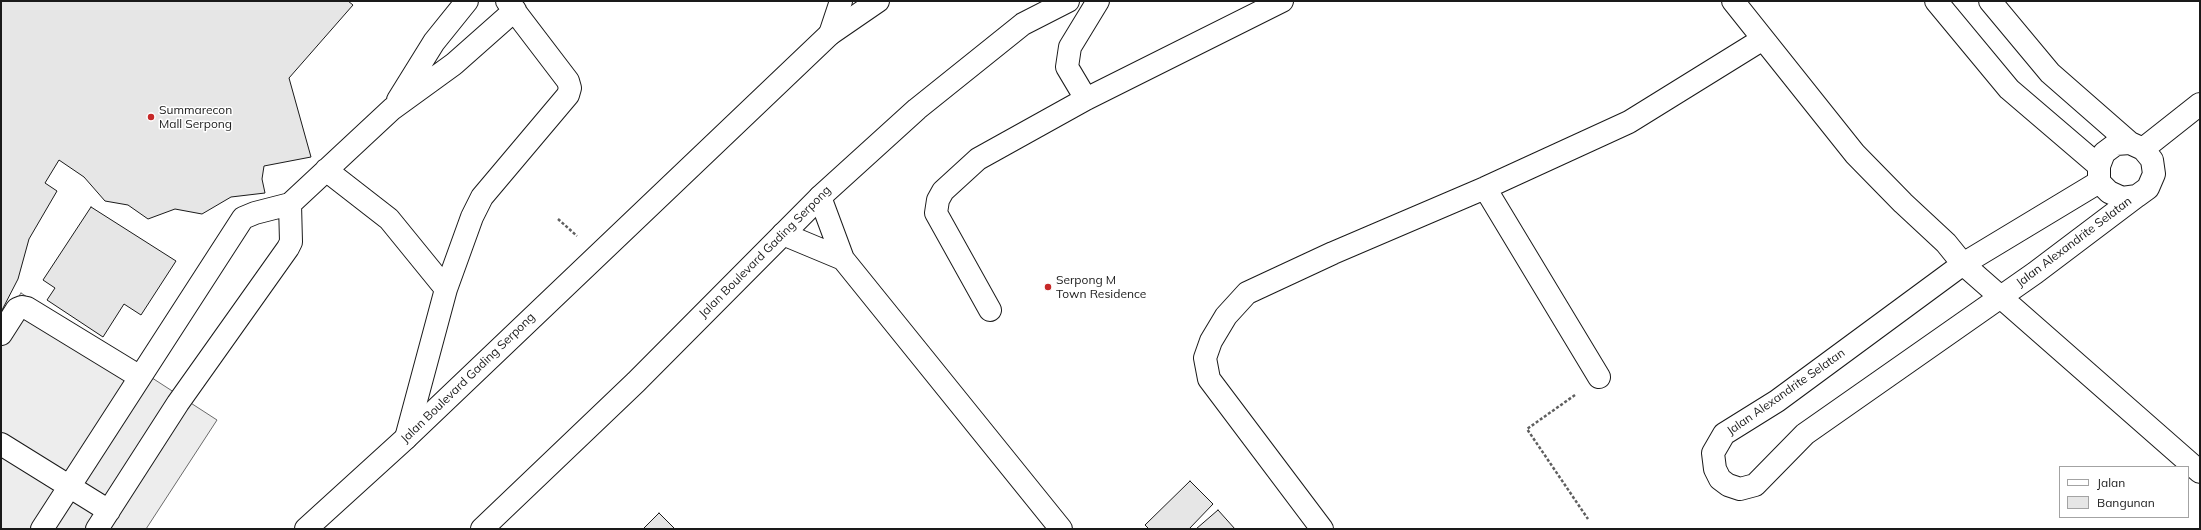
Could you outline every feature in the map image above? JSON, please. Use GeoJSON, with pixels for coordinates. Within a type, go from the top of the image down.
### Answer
{"type":"FeatureCollection","features":[{"type":"Feature","properties":{"kind":"street"},"geometry":{"type":"LineString","coordinates":[[392,109],[434,42],[467,1]]}},
{"type":"Feature","properties":{"kind":"street"},"geometry":{"type":"LineString","coordinates":[[830,34],[841,1]]}},
{"type":"Feature","properties":{"kind":"street","name":"Jalan Boulevard Gading Serpong"},"geometry":{"type":"LineString","coordinates":[[306,529],[406,438],[830,34],[878,1]]}},
{"type":"Feature","properties":{"kind":"street"},"geometry":{"type":"LineString","coordinates":[[1023,24],[1041,1]]}},
{"type":"Feature","properties":{"kind":"street","name":"Jalan Boulevard Gading Serpong"},"geometry":{"type":"LineString","coordinates":[[482,529],[636,382],[820,197],[918,109],[1023,24],[1068,1]]}},
{"type":"Feature","properties":{"kind":"street"},"geometry":{"type":"LineString","coordinates":[[1086,99],[1067,67],[1070,47],[1098,1]]}},
{"type":"Feature","properties":{"kind":"street"},"geometry":{"type":"LineString","coordinates":[[990,310],[936,212],[938,200],[943,192],[978,159],[1086,99],[1282,1]]}},
{"type":"Feature","properties":{"kind":"street"},"geometry":{"type":"LineString","coordinates":[[1733,1],[1855,154],[1903,203],[1946,243],[1963,264],[2200,472]]}},
{"type":"Feature","properties":{"kind":"street"},"geometry":{"type":"LineString","coordinates":[[1936,1],[2009,89],[2099,174],[2109,192],[2122,198],[2137,196],[2148,188],[2154,174],[2152,160],[2050,73],[1990,1]]}},
{"type":"Feature","properties":{"kind":"street"},"geometry":{"type":"LineString","coordinates":[[42,529],[243,218],[254,213],[290,204],[392,109],[454,64],[511,6],[568,81],[570,88],[568,95],[482,197],[468,225],[446,289],[406,438]]}},
{"type":"Feature","properties":{"kind":"street"},"geometry":{"type":"LineString","coordinates":[[1322,529],[1209,379],[1205,358],[1211,341],[1226,316],[1248,293],[1333,253],[1485,188],[1629,122],[1763,39]]}},
{"type":"Feature","properties":{"kind":"street"},"geometry":{"type":"LineString","coordinates":[[2099,174],[2104,153],[2116,144],[2136,146],[2200,104]]}},
{"type":"Feature","properties":{"kind":"street"},"geometry":{"type":"LineString","coordinates":[[326,170],[389,220],[446,289]]}},
{"type":"Feature","properties":{"kind":"street","name":"Jalan Alexandrite Selatan"},"geometry":{"type":"LineString","coordinates":[[2099,174],[1963,264],[1777,401],[1724,434],[1713,453],[1714,469],[1720,479],[1728,485],[1740,489],[1755,485],[1805,434],[2035,273],[2137,196]]}},
{"type":"Feature","properties":{"kind":"street"},"geometry":{"type":"LineString","coordinates":[[1485,188],[1599,378]]}},
{"type":"Feature","properties":{"kind":"street"},"geometry":{"type":"LineString","coordinates":[[820,197],[843,259],[1061,529]]}},
{"type":"Feature","properties":{"kind":"street"},"geometry":{"type":"LineString","coordinates":[[97,529],[178,403],[288,248],[291,242],[290,204]]}},
{"type":"Feature","properties":{"kind":"street"},"geometry":{"type":"LineString","coordinates":[[783,234],[843,259]]}},
{"type":"Feature","properties":{"kind":"street"},"geometry":{"type":"LineString","coordinates":[[1,334],[18,309],[22,307],[27,308],[140,377]]}},
{"type":"Feature","properties":{"kind":"street"},"geometry":{"type":"LineString","coordinates":[[1,444],[109,511]]}},
{"type":"Feature","properties":{"kind":"path"},"geometry":{"type":"LineString","coordinates":[[1588,519],[1527,429],[1599,378]]}},
{"type":"Feature","properties":{"kind":"shaded area"},"geometry":{"type":"Polygon","coordinates":[[[21,293],[217,420],[146,529],[1,529],[1,323],[21,293]]]}},
{"type":"Feature","properties":{"kind":"building","name":"Summarecon Mall Serpong"},"geometry":{"type":"Polygon","coordinates":[[[1,1],[348,1],[353,5],[289,78],[311,157],[264,166],[262,179],[265,193],[231,197],[202,214],[175,209],[148,219],[128,205],[105,201],[84,177],[59,160],[45,183],[57,191],[29,239],[18,279],[1,312],[1,1]]]}},
{"type":"Feature","properties":{"kind":"building"},"geometry":{"type":"Polygon","coordinates":[[[91,207],[176,261],[141,315],[124,304],[103,337],[47,300],[55,288],[43,280],[91,207]]]}},
{"type":"Feature","properties":{"kind":"building"},"geometry":{"type":"Polygon","coordinates":[[[1190,481],[1213,504],[1189,529],[1149,529],[1145,525],[1190,481]]]}},
{"type":"Feature","properties":{"kind":"building"},"geometry":{"type":"Polygon","coordinates":[[[1218,510],[1235,529],[1196,529],[1218,510]]]}},
{"type":"Feature","properties":{"kind":"building"},"geometry":{"type":"Polygon","coordinates":[[[659,513],[675,529],[643,529],[659,513]]]}},
{"type":"Feature","properties":{"kind":"place","name":"Summarecon Mall Serpong"},"geometry":{"type":"Point","coordinates":[151,117]}},
{"type":"Feature","properties":{"kind":"place","name":"Serpong M Town Residence"},"geometry":{"type":"Point","coordinates":[1048,287]}}]}
